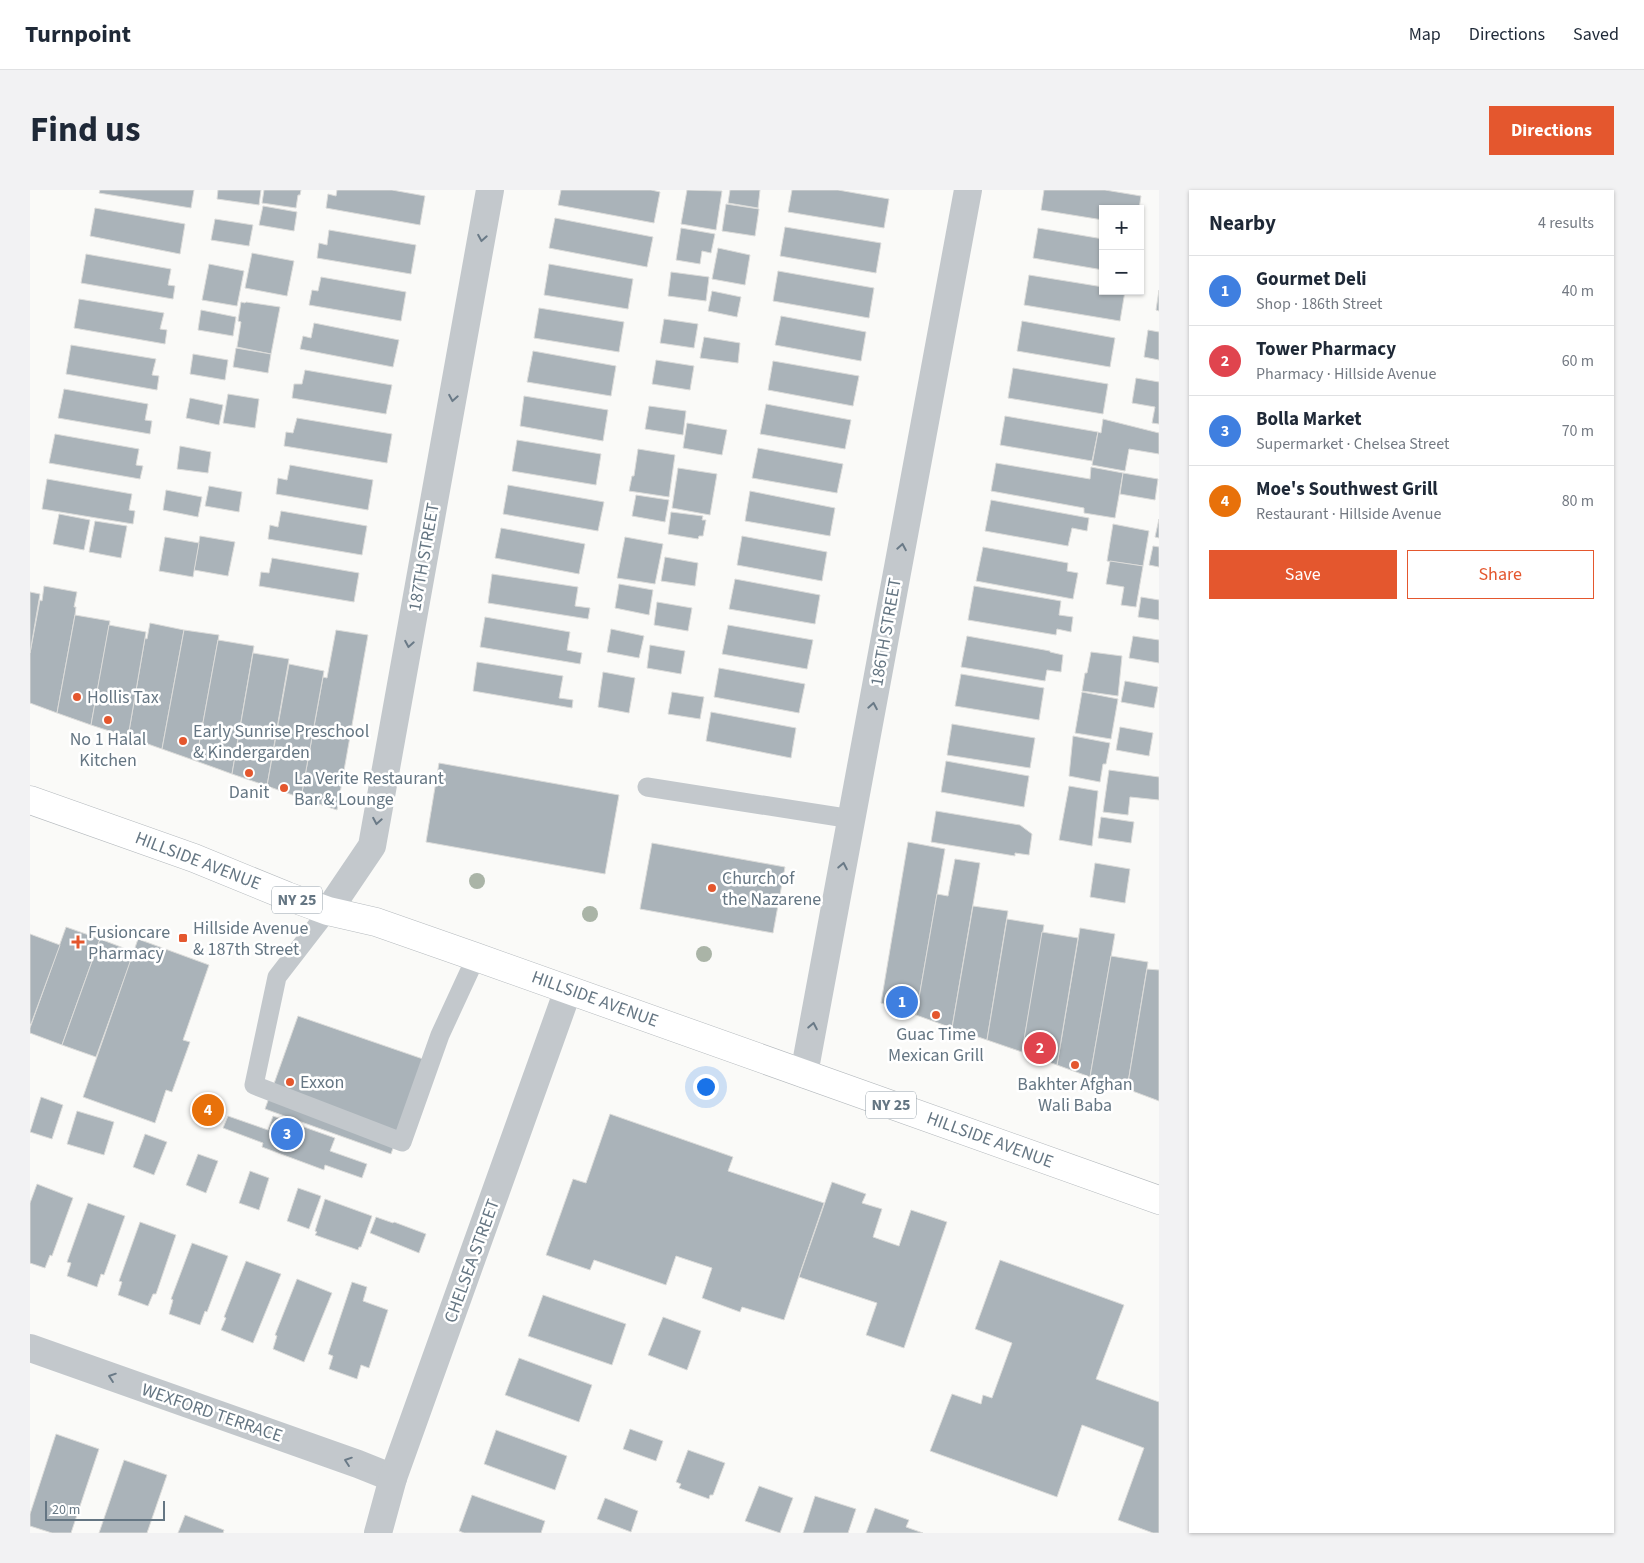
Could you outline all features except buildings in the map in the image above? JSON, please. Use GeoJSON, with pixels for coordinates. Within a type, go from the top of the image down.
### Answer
{"type":"FeatureCollection","features":[{"type":"Feature","properties":{"kind":"main road","name":"HILLSIDE AVENUE"},"geometry":{"type":"LineString","coordinates":[[30,800],[194,858],[328,911],[376,922],[1159,1200]]}},
{"type":"Feature","properties":{"kind":"street","name":"187TH STREET"},"geometry":{"type":"LineString","coordinates":[[328,911],[372,846],[490,190]]}},
{"type":"Feature","properties":{"kind":"street","name":"186TH STREET"},"geometry":{"type":"LineString","coordinates":[[804,1074],[968,190]]}},
{"type":"Feature","properties":{"kind":"street","name":"CHELSEA STREET"},"geometry":{"type":"LineString","coordinates":[[378,1533],[393,1478],[568,990]]}},
{"type":"Feature","properties":{"kind":"street","name":"WEXFORD TERRACE"},"geometry":{"type":"LineString","coordinates":[[30,1348],[393,1478]]}},
{"type":"Feature","properties":{"kind":"lane"},"geometry":{"type":"LineString","coordinates":[[647,787],[852,820]]}},
{"type":"Feature","properties":{"kind":"lane"},"geometry":{"type":"LineString","coordinates":[[328,911],[277,977],[254,1085],[402,1142],[440,1035],[476,957]]}},
{"type":"Feature","properties":{"kind":"place","name":"Hollis Tax"},"geometry":{"type":"Point","coordinates":[77,697]}},
{"type":"Feature","properties":{"kind":"place","name":"No 1 Halal Kitchen"},"geometry":{"type":"Point","coordinates":[108,720]}},
{"type":"Feature","properties":{"kind":"place","name":"Early Sunrise Preschool & Kindergarden"},"geometry":{"type":"Point","coordinates":[183,741]}},
{"type":"Feature","properties":{"kind":"place","name":"Danit"},"geometry":{"type":"Point","coordinates":[249,773]}},
{"type":"Feature","properties":{"kind":"place","name":"La Verite Restaurant Bar & Lounge"},"geometry":{"type":"Point","coordinates":[284,788]}},
{"type":"Feature","properties":{"kind":"place","name":"Church of the Nazarene"},"geometry":{"type":"Point","coordinates":[712,888]}},
{"type":"Feature","properties":{"kind":"place","name":"Hillside Avenue & 187th Street"},"geometry":{"type":"Point","coordinates":[183,938]}},
{"type":"Feature","properties":{"kind":"place","name":"Fusioncare Pharmacy"},"geometry":{"type":"Point","coordinates":[78,942]}},
{"type":"Feature","properties":{"kind":"place","name":"Gourmet Deli"},"geometry":{"type":"Point","coordinates":[902,1002]}},
{"type":"Feature","properties":{"kind":"place","name":"Guac Time Mexican Grill"},"geometry":{"type":"Point","coordinates":[936,1015]}},
{"type":"Feature","properties":{"kind":"place","name":"Tower Pharmacy"},"geometry":{"type":"Point","coordinates":[1040,1048]}},
{"type":"Feature","properties":{"kind":"place","name":"Bakhter Afghan Wali Baba"},"geometry":{"type":"Point","coordinates":[1075,1065]}},
{"type":"Feature","properties":{"kind":"place","name":"Exxon"},"geometry":{"type":"Point","coordinates":[290,1082]}},
{"type":"Feature","properties":{"kind":"place","name":"Moe's Southwest Grill"},"geometry":{"type":"Point","coordinates":[208,1110]}},
{"type":"Feature","properties":{"kind":"place","name":"Bolla Market"},"geometry":{"type":"Point","coordinates":[287,1134]}}]}
